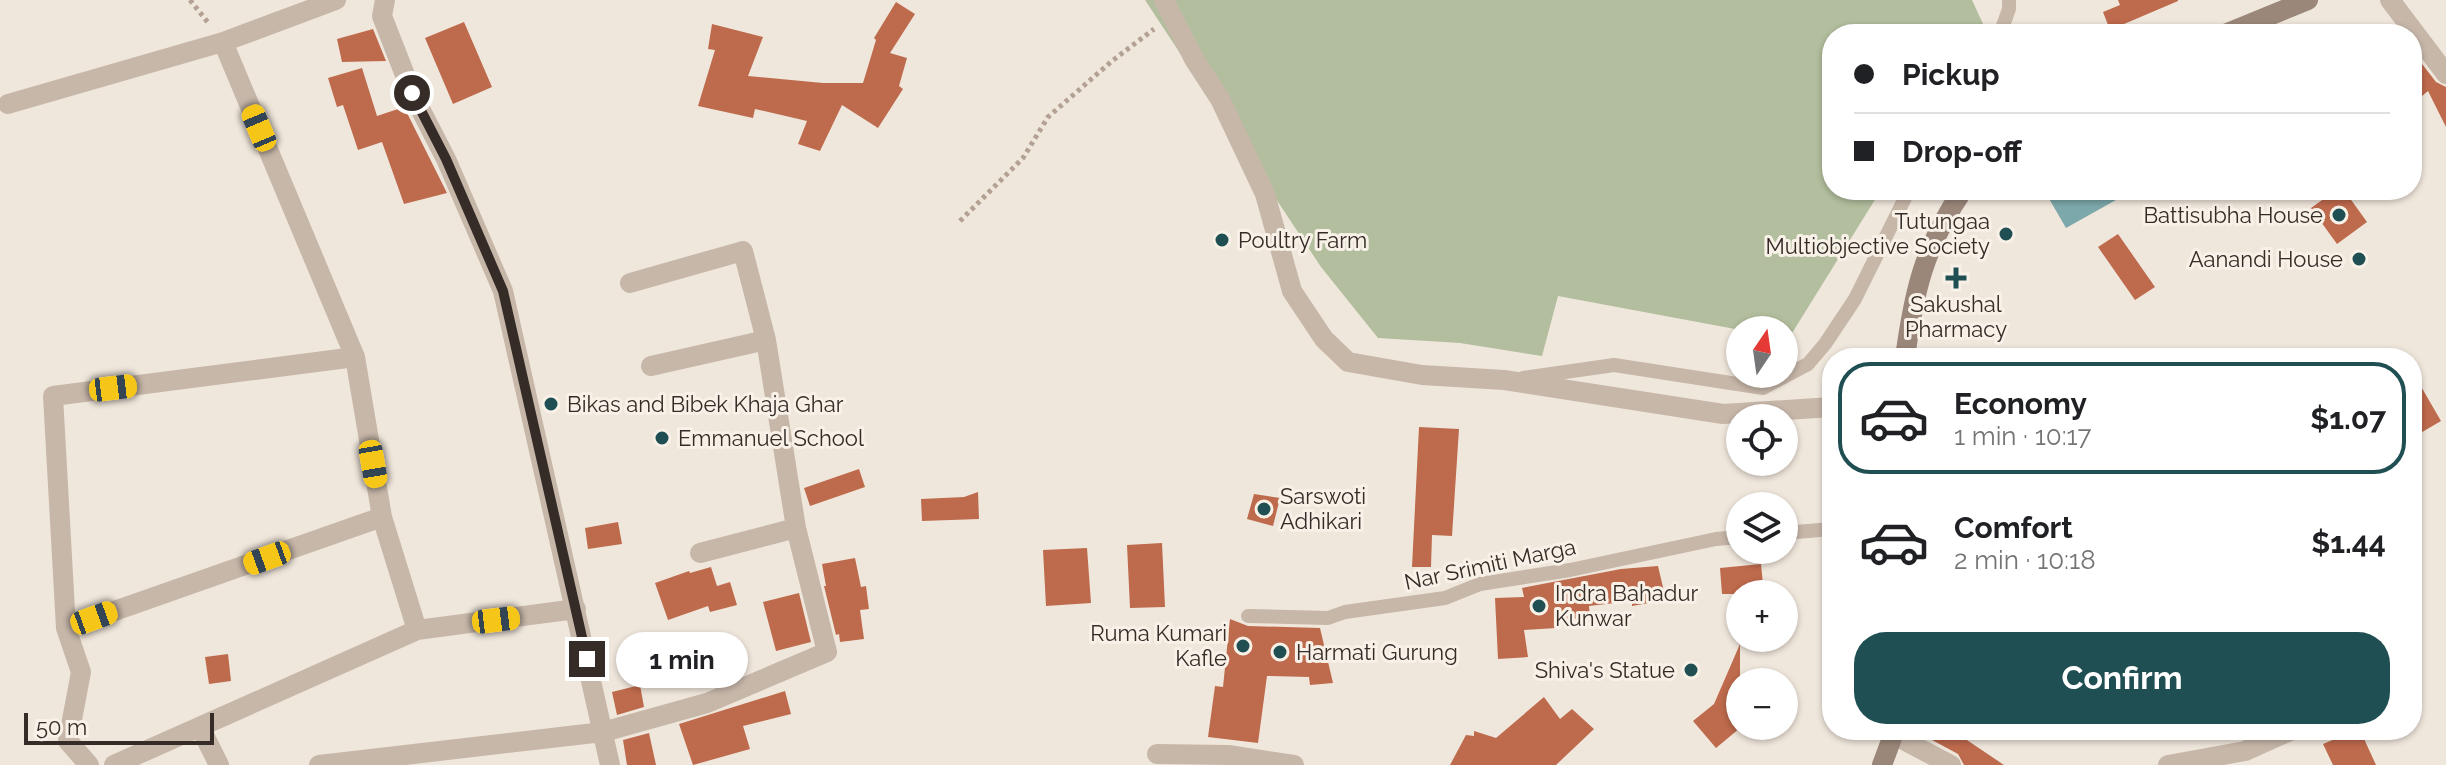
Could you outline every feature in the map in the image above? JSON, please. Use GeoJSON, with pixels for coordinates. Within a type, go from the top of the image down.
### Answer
{"type":"FeatureCollection","features":[{"type":"Feature","properties":{"kind":"main road"},"geometry":{"type":"LineString","coordinates":[[2249,24],[2308,0]]}},
{"type":"Feature","properties":{"kind":"main road"},"geometry":{"type":"LineString","coordinates":[[1906,348],[1913,298],[1942,221],[1956,200]]}},
{"type":"Feature","properties":{"kind":"main road"},"geometry":{"type":"LineString","coordinates":[[1882,765],[1891,740]]}},
{"type":"Feature","properties":{"kind":"street"},"geometry":{"type":"LineString","coordinates":[[8,104],[223,42],[336,0]]}},
{"type":"Feature","properties":{"kind":"street"},"geometry":{"type":"LineString","coordinates":[[385,0],[382,16],[412,93],[446,159],[503,291],[610,765]]}},
{"type":"Feature","properties":{"kind":"street"},"geometry":{"type":"LineString","coordinates":[[2390,0],[2408,24]]}},
{"type":"Feature","properties":{"kind":"street"},"geometry":{"type":"LineString","coordinates":[[1168,8],[1194,59],[1220,99],[1265,194],[1292,291],[1324,339],[1348,362],[1422,375],[1504,380],[1723,414],[1822,408]]}},
{"type":"Feature","properties":{"kind":"street"},"geometry":{"type":"LineString","coordinates":[[223,42],[355,357],[382,517],[417,630]]}},
{"type":"Feature","properties":{"kind":"street"},"geometry":{"type":"LineString","coordinates":[[2422,42],[2446,74]]}},
{"type":"Feature","properties":{"kind":"street"},"geometry":{"type":"LineString","coordinates":[[319,765],[603,732],[707,703],[827,652],[796,528],[766,340],[743,251],[630,283]]}},
{"type":"Feature","properties":{"kind":"street"},"geometry":{"type":"LineString","coordinates":[[651,366],[766,340]]}},
{"type":"Feature","properties":{"kind":"street"},"geometry":{"type":"LineString","coordinates":[[89,765],[68,741],[81,672],[66,628],[53,396],[355,357]]}},
{"type":"Feature","properties":{"kind":"street"},"geometry":{"type":"LineString","coordinates":[[66,628],[382,517]]}},
{"type":"Feature","properties":{"kind":"street"},"geometry":{"type":"LineString","coordinates":[[700,553],[796,528]]}},
{"type":"Feature","properties":{"kind":"street"},"geometry":{"type":"LineString","coordinates":[[114,765],[417,630],[576,609]]}},
{"type":"Feature","properties":{"kind":"street"},"geometry":{"type":"LineString","coordinates":[[200,727],[219,765]]}},
{"type":"Feature","properties":{"kind":"street"},"geometry":{"type":"LineString","coordinates":[[1908,740],[1951,765]]}},
{"type":"Feature","properties":{"kind":"street"},"geometry":{"type":"LineString","coordinates":[[2168,765],[2245,751],[2270,740]]}},
{"type":"Feature","properties":{"kind":"street"},"geometry":{"type":"LineString","coordinates":[[1157,754],[1294,765]]}},
{"type":"Feature","properties":{"kind":"lane"},"geometry":{"type":"LineString","coordinates":[[2004,24],[2009,0]]}},
{"type":"Feature","properties":{"kind":"lane"},"geometry":{"type":"LineString","coordinates":[[1504,380],[1614,365],[1763,388],[1808,364],[1825,344],[1855,299],[1904,200]]}},
{"type":"Feature","properties":{"kind":"lane"},"geometry":{"type":"LineString","coordinates":[[1798,532],[1822,530]]}},
{"type":"Feature","properties":{"kind":"lane","name":"Nar Srimiti Marga"},"geometry":{"type":"LineString","coordinates":[[1248,616],[1328,618],[1345,612],[1445,598],[1480,584],[1570,570],[1726,538]]}},
{"type":"Feature","properties":{"kind":"path"},"geometry":{"type":"LineString","coordinates":[[960,221],[1023,158],[1048,117],[1168,8]]}},
{"type":"Feature","properties":{"kind":"green space"},"geometry":{"type":"Polygon","coordinates":[[[1145,0],[1972,0],[1983,24],[1822,24],[1822,200],[1875,200],[1798,323],[1798,316],[1726,316],[1726,327],[1558,296],[1542,356],[1460,343],[1378,338],[1321,267],[1145,0]]]}},
{"type":"Feature","properties":{"kind":"water"},"geometry":{"type":"Polygon","coordinates":[[[2050,200],[2116,200],[2066,228],[2050,200]]]}},
{"type":"Feature","properties":{"kind":"building"},"geometry":{"type":"Polygon","coordinates":[[[2118,0],[2178,0],[2124,24],[2108,24],[2103,12],[2120,5],[2118,0]]]}},
{"type":"Feature","properties":{"kind":"building"},"geometry":{"type":"Polygon","coordinates":[[[896,2],[915,14],[890,53],[907,58],[899,86],[903,89],[878,128],[842,105],[820,151],[798,144],[807,121],[755,109],[753,118],[698,106],[715,50],[708,49],[712,24],[763,37],[748,76],[823,83],[863,83],[876,40],[874,38],[896,2]]]}},
{"type":"Feature","properties":{"kind":"building"},"geometry":{"type":"Polygon","coordinates":[[[464,22],[492,87],[453,104],[425,38],[464,22]]]}},
{"type":"Feature","properties":{"kind":"building"},"geometry":{"type":"Polygon","coordinates":[[[373,29],[386,61],[342,62],[337,39],[373,29]]]}},
{"type":"Feature","properties":{"kind":"building"},"geometry":{"type":"Polygon","coordinates":[[[2422,64],[2436,82],[2446,87],[2446,127],[2428,91],[2422,96],[2422,64]]]}},
{"type":"Feature","properties":{"kind":"building"},"geometry":{"type":"Polygon","coordinates":[[[362,68],[377,116],[404,107],[447,193],[404,204],[382,142],[358,150],[343,105],[337,107],[328,78],[362,68]]]}},
{"type":"Feature","properties":{"kind":"building","name":"Battisubha House"},"geometry":{"type":"Polygon","coordinates":[[[2322,200],[2351,200],[2367,222],[2337,244],[2311,208],[2322,200]]]}},
{"type":"Feature","properties":{"kind":"building"},"geometry":{"type":"Polygon","coordinates":[[[2118,234],[2155,287],[2135,300],[2098,247],[2118,234]]]}},
{"type":"Feature","properties":{"kind":"building"},"geometry":{"type":"Polygon","coordinates":[[[2422,388],[2441,421],[2422,432],[2422,388]]]}},
{"type":"Feature","properties":{"kind":"building"},"geometry":{"type":"Polygon","coordinates":[[[1419,427],[1459,429],[1452,536],[1432,535],[1431,567],[1412,567],[1419,427]]]}},
{"type":"Feature","properties":{"kind":"building"},"geometry":{"type":"Polygon","coordinates":[[[859,469],[865,487],[810,506],[804,488],[859,469]]]}},
{"type":"Feature","properties":{"kind":"building"},"geometry":{"type":"Polygon","coordinates":[[[978,492],[979,519],[922,521],[921,499],[964,497],[978,492]]]}},
{"type":"Feature","properties":{"kind":"building","name":"Sarswoti Adhikari"},"geometry":{"type":"Polygon","coordinates":[[[1254,494],[1280,498],[1273,526],[1247,519],[1254,494]]]}},
{"type":"Feature","properties":{"kind":"building"},"geometry":{"type":"Polygon","coordinates":[[[618,522],[622,544],[588,549],[585,528],[618,522]]]}},
{"type":"Feature","properties":{"kind":"building"},"geometry":{"type":"Polygon","coordinates":[[[1162,543],[1165,607],[1130,608],[1127,545],[1162,543]]]}},
{"type":"Feature","properties":{"kind":"building"},"geometry":{"type":"Polygon","coordinates":[[[1087,548],[1091,603],[1046,606],[1043,550],[1087,548]]]}},
{"type":"Feature","properties":{"kind":"building"},"geometry":{"type":"Polygon","coordinates":[[[855,558],[861,587],[866,586],[869,609],[860,610],[864,639],[840,642],[824,586],[822,564],[855,558]]]}},
{"type":"Feature","properties":{"kind":"building"},"geometry":{"type":"Polygon","coordinates":[[[1761,564],[1763,580],[1726,580],[1726,594],[1722,594],[1720,568],[1761,564]]]}},
{"type":"Feature","properties":{"kind":"building"},"geometry":{"type":"Polygon","coordinates":[[[1658,566],[1666,600],[1632,606],[1632,601],[1589,606],[1590,617],[1556,621],[1557,628],[1524,630],[1528,657],[1498,659],[1495,598],[1524,597],[1522,588],[1621,569],[1658,566]]]}},
{"type":"Feature","properties":{"kind":"building"},"geometry":{"type":"Polygon","coordinates":[[[711,567],[717,586],[730,582],[737,605],[710,612],[708,606],[668,620],[655,583],[711,567]]]}},
{"type":"Feature","properties":{"kind":"building"},"geometry":{"type":"Polygon","coordinates":[[[799,593],[811,642],[776,651],[763,602],[799,593]]]}},
{"type":"Feature","properties":{"kind":"building"},"geometry":{"type":"Polygon","coordinates":[[[1230,619],[1248,626],[1320,628],[1333,683],[1310,685],[1309,677],[1267,676],[1258,743],[1208,737],[1215,686],[1223,687],[1230,619]]]}},
{"type":"Feature","properties":{"kind":"building"},"geometry":{"type":"Polygon","coordinates":[[[1737,652],[1740,652],[1740,668],[1730,668],[1737,652]]]}},
{"type":"Feature","properties":{"kind":"building"},"geometry":{"type":"Polygon","coordinates":[[[228,654],[231,681],[209,684],[205,657],[228,654]]]}},
{"type":"Feature","properties":{"kind":"building"},"geometry":{"type":"Polygon","coordinates":[[[1726,676],[1726,740],[1716,748],[1693,721],[1714,704],[1726,676]]]}},
{"type":"Feature","properties":{"kind":"building"},"geometry":{"type":"Polygon","coordinates":[[[640,685],[644,707],[617,715],[612,692],[640,685]]]}},
{"type":"Feature","properties":{"kind":"building"},"geometry":{"type":"Polygon","coordinates":[[[785,691],[791,714],[743,726],[750,749],[693,765],[679,724],[785,691]]]}},
{"type":"Feature","properties":{"kind":"building"},"geometry":{"type":"Polygon","coordinates":[[[1544,697],[1560,719],[1572,709],[1594,729],[1556,765],[1450,765],[1466,735],[1474,736],[1474,731],[1496,738],[1544,697]]]}},
{"type":"Feature","properties":{"kind":"building"},"geometry":{"type":"Polygon","coordinates":[[[649,733],[656,765],[627,765],[623,740],[649,733]]]}},
{"type":"Feature","properties":{"kind":"building"},"geometry":{"type":"Polygon","coordinates":[[[1932,740],[1967,740],[2004,765],[1964,765],[1958,754],[1932,740]]]}},
{"type":"Feature","properties":{"kind":"building"},"geometry":{"type":"Polygon","coordinates":[[[2332,740],[2365,740],[2376,765],[2333,765],[2323,744],[2332,740]]]}},
{"type":"Feature","properties":{"kind":"place","name":"Battisubha House"},"geometry":{"type":"Point","coordinates":[2339,215]}},
{"type":"Feature","properties":{"kind":"place","name":"Tutungaa Multiobjective Society"},"geometry":{"type":"Point","coordinates":[2006,234]}},
{"type":"Feature","properties":{"kind":"place","name":"Poultry Farm"},"geometry":{"type":"Point","coordinates":[1222,240]}},
{"type":"Feature","properties":{"kind":"place","name":"Aanandi House"},"geometry":{"type":"Point","coordinates":[2359,259]}},
{"type":"Feature","properties":{"kind":"place","name":"Sakushal Pharmacy"},"geometry":{"type":"Point","coordinates":[1956,278]}},
{"type":"Feature","properties":{"kind":"place","name":"Bikas and Bibek Khaja Ghar"},"geometry":{"type":"Point","coordinates":[551,404]}},
{"type":"Feature","properties":{"kind":"place","name":"Emmanuel School"},"geometry":{"type":"Point","coordinates":[662,438]}},
{"type":"Feature","properties":{"kind":"place","name":"Sarswoti Adhikari"},"geometry":{"type":"Point","coordinates":[1264,509]}},
{"type":"Feature","properties":{"kind":"place","name":"Indra Bahadur Kunwar"},"geometry":{"type":"Point","coordinates":[1539,606]}},
{"type":"Feature","properties":{"kind":"place","name":"Ruma Kumari Kafle"},"geometry":{"type":"Point","coordinates":[1243,646]}},
{"type":"Feature","properties":{"kind":"place","name":"Harmati Gurung"},"geometry":{"type":"Point","coordinates":[1280,652]}},
{"type":"Feature","properties":{"kind":"place","name":"Shiva's Statue"},"geometry":{"type":"Point","coordinates":[1691,670]}},
{"type":"Feature","properties":{"kind":"route"},"geometry":{"type":"LineString","coordinates":[[412,93],[446,159],[503,291],[587,659]]}}]}
